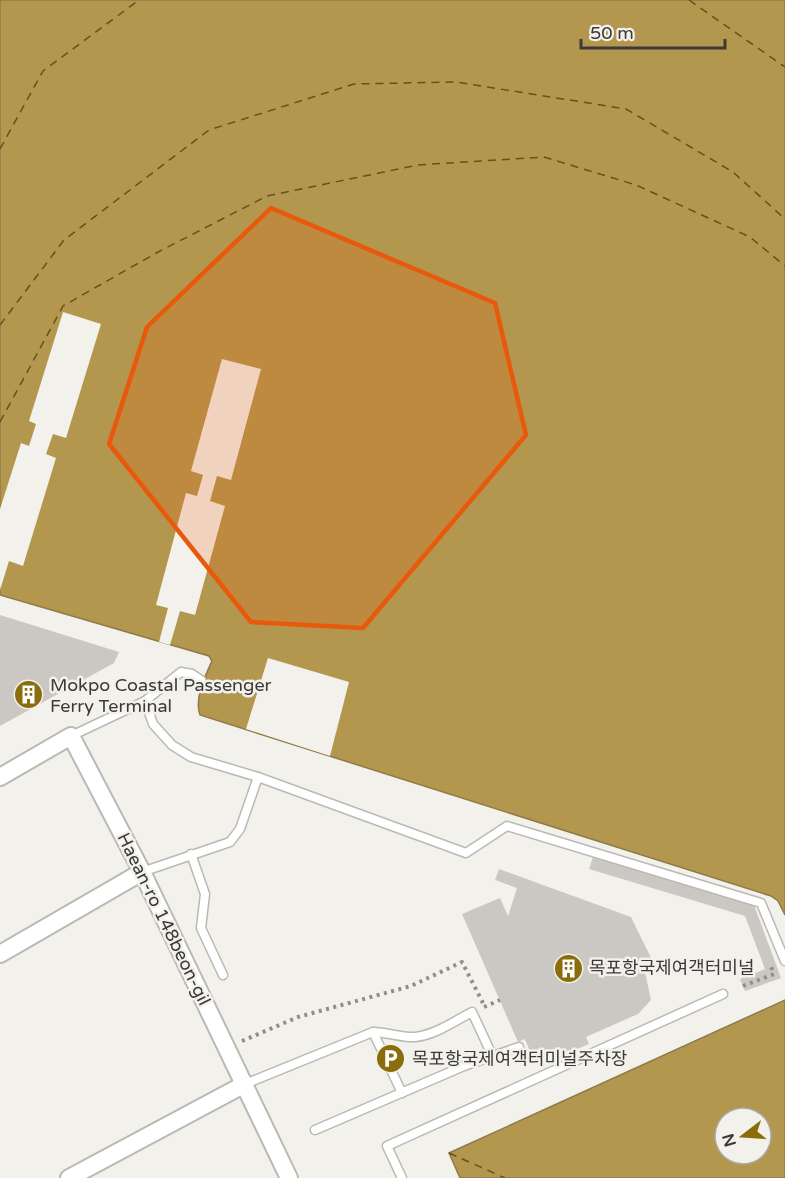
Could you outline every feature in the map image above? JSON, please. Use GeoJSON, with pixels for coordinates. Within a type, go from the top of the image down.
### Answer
{"type":"FeatureCollection","features":[{"type":"Feature","properties":{"kind":"street"},"geometry":{"type":"LineString","coordinates":[[0,777],[71,736]]}},
{"type":"Feature","properties":{"kind":"street","name":"Haean-ro 148beon-gil"},"geometry":{"type":"LineString","coordinates":[[71,736],[142,872],[289,1178]]}},
{"type":"Feature","properties":{"kind":"street"},"geometry":{"type":"LineString","coordinates":[[0,954],[142,872]]}},
{"type":"Feature","properties":{"kind":"street"},"geometry":{"type":"LineString","coordinates":[[69,1178],[244,1084]]}},
{"type":"Feature","properties":{"kind":"lane"},"geometry":{"type":"LineString","coordinates":[[71,736],[145,701],[181,672],[192,674],[201,680]]}},
{"type":"Feature","properties":{"kind":"lane"},"geometry":{"type":"LineString","coordinates":[[145,701],[153,724],[172,745],[191,757],[258,777],[466,853],[507,826],[760,903],[785,961]]}},
{"type":"Feature","properties":{"kind":"lane"},"geometry":{"type":"LineString","coordinates":[[142,872],[230,842],[240,830],[258,777]]}},
{"type":"Feature","properties":{"kind":"lane"},"geometry":{"type":"LineString","coordinates":[[191,854],[205,894],[201,928],[223,975]]}},
{"type":"Feature","properties":{"kind":"lane"},"geometry":{"type":"LineString","coordinates":[[402,1178],[387,1146],[723,994]]}},
{"type":"Feature","properties":{"kind":"lane"},"geometry":{"type":"LineString","coordinates":[[244,1084],[373,1032],[412,1037],[422,1035],[472,1012],[492,1055]]}},
{"type":"Feature","properties":{"kind":"lane"},"geometry":{"type":"LineString","coordinates":[[373,1032],[402,1093]]}},
{"type":"Feature","properties":{"kind":"lane"},"geometry":{"type":"LineString","coordinates":[[315,1130],[492,1055],[519,1047]]}},
{"type":"Feature","properties":{"kind":"path"},"geometry":{"type":"LineString","coordinates":[[226,1048],[298,1017],[411,986],[462,962],[484,1007]]}},
{"type":"Feature","properties":{"kind":"path"},"geometry":{"type":"LineString","coordinates":[[743,986],[774,974],[770,963]]}},
{"type":"Feature","properties":{"kind":"highlighted area"},"geometry":{"type":"Polygon","coordinates":[[[271,208],[495,303],[526,435],[363,628],[251,622],[109,444],[147,327],[271,208]]]}},
{"type":"Feature","properties":{"kind":"shaded area"},"geometry":{"type":"Polygon","coordinates":[[[0,0],[785,0],[785,915],[778,901],[771,896],[200,715],[199,695],[212,661],[209,656],[0,595],[0,0]]]}},
{"type":"Feature","properties":{"kind":"shaded area"},"geometry":{"type":"Polygon","coordinates":[[[785,1000],[785,1178],[460,1178],[449,1153],[785,1000]]]}},
{"type":"Feature","properties":{"kind":"pier"},"geometry":{"type":"Polygon","coordinates":[[[63,312],[101,324],[66,438],[53,434],[46,454],[56,458],[23,566],[9,561],[0,590],[0,509],[21,443],[29,446],[36,424],[29,421],[63,312]]]}},
{"type":"Feature","properties":{"kind":"pier"},"geometry":{"type":"Polygon","coordinates":[[[222,359],[261,369],[231,480],[217,476],[210,501],[225,506],[195,615],[180,611],[170,645],[159,642],[168,608],[156,605],[186,493],[197,496],[203,475],[191,471],[222,359]]]}},
{"type":"Feature","properties":{"kind":"pier"},"geometry":{"type":"Polygon","coordinates":[[[268,658],[349,682],[330,756],[246,729],[268,658]]]}},
{"type":"Feature","properties":{"kind":"building","name":"Mokpo Coastal Passenger Ferry Terminal"},"geometry":{"type":"Polygon","coordinates":[[[0,615],[119,652],[114,663],[0,726],[0,615]]]}},
{"type":"Feature","properties":{"kind":"building"},"geometry":{"type":"Polygon","coordinates":[[[593,857],[754,905],[781,978],[745,991],[740,979],[765,969],[745,916],[589,869],[593,857]]]}},
{"type":"Feature","properties":{"kind":"building","name":"목포항국제여객터미널"},"geometry":{"type":"Polygon","coordinates":[[[499,869],[631,917],[654,964],[645,972],[651,1000],[638,1014],[586,1037],[589,1044],[565,1054],[562,1049],[534,1061],[525,1039],[518,1042],[462,914],[500,898],[508,916],[517,888],[495,880],[499,869]]]}},
{"type":"Feature","properties":{"kind":"ferry route"},"geometry":{"type":"LineString","coordinates":[[0,149],[43,71],[139,0]]}},
{"type":"Feature","properties":{"kind":"ferry route"},"geometry":{"type":"LineString","coordinates":[[689,0],[785,67]]}},
{"type":"Feature","properties":{"kind":"ferry route"},"geometry":{"type":"LineString","coordinates":[[0,325],[64,240],[209,130],[354,84],[456,82],[626,109],[733,172],[785,219]]}},
{"type":"Feature","properties":{"kind":"ferry route"},"geometry":{"type":"LineString","coordinates":[[0,422],[63,306],[158,252],[267,196],[418,165],[544,157],[636,185],[750,237],[785,266]]}},
{"type":"Feature","properties":{"kind":"ferry route"},"geometry":{"type":"LineString","coordinates":[[449,1153],[505,1178]]}},
{"type":"Feature","properties":{"kind":"place","name":"Mokpo Coastal Passenger Ferry Terminal"},"geometry":{"type":"Point","coordinates":[29,695]}},
{"type":"Feature","properties":{"kind":"place","name":"목포항국제여객터미널"},"geometry":{"type":"Point","coordinates":[568,968]}},
{"type":"Feature","properties":{"kind":"place","name":"목포항국제여객터미널주차장"},"geometry":{"type":"Point","coordinates":[391,1059]}}]}
